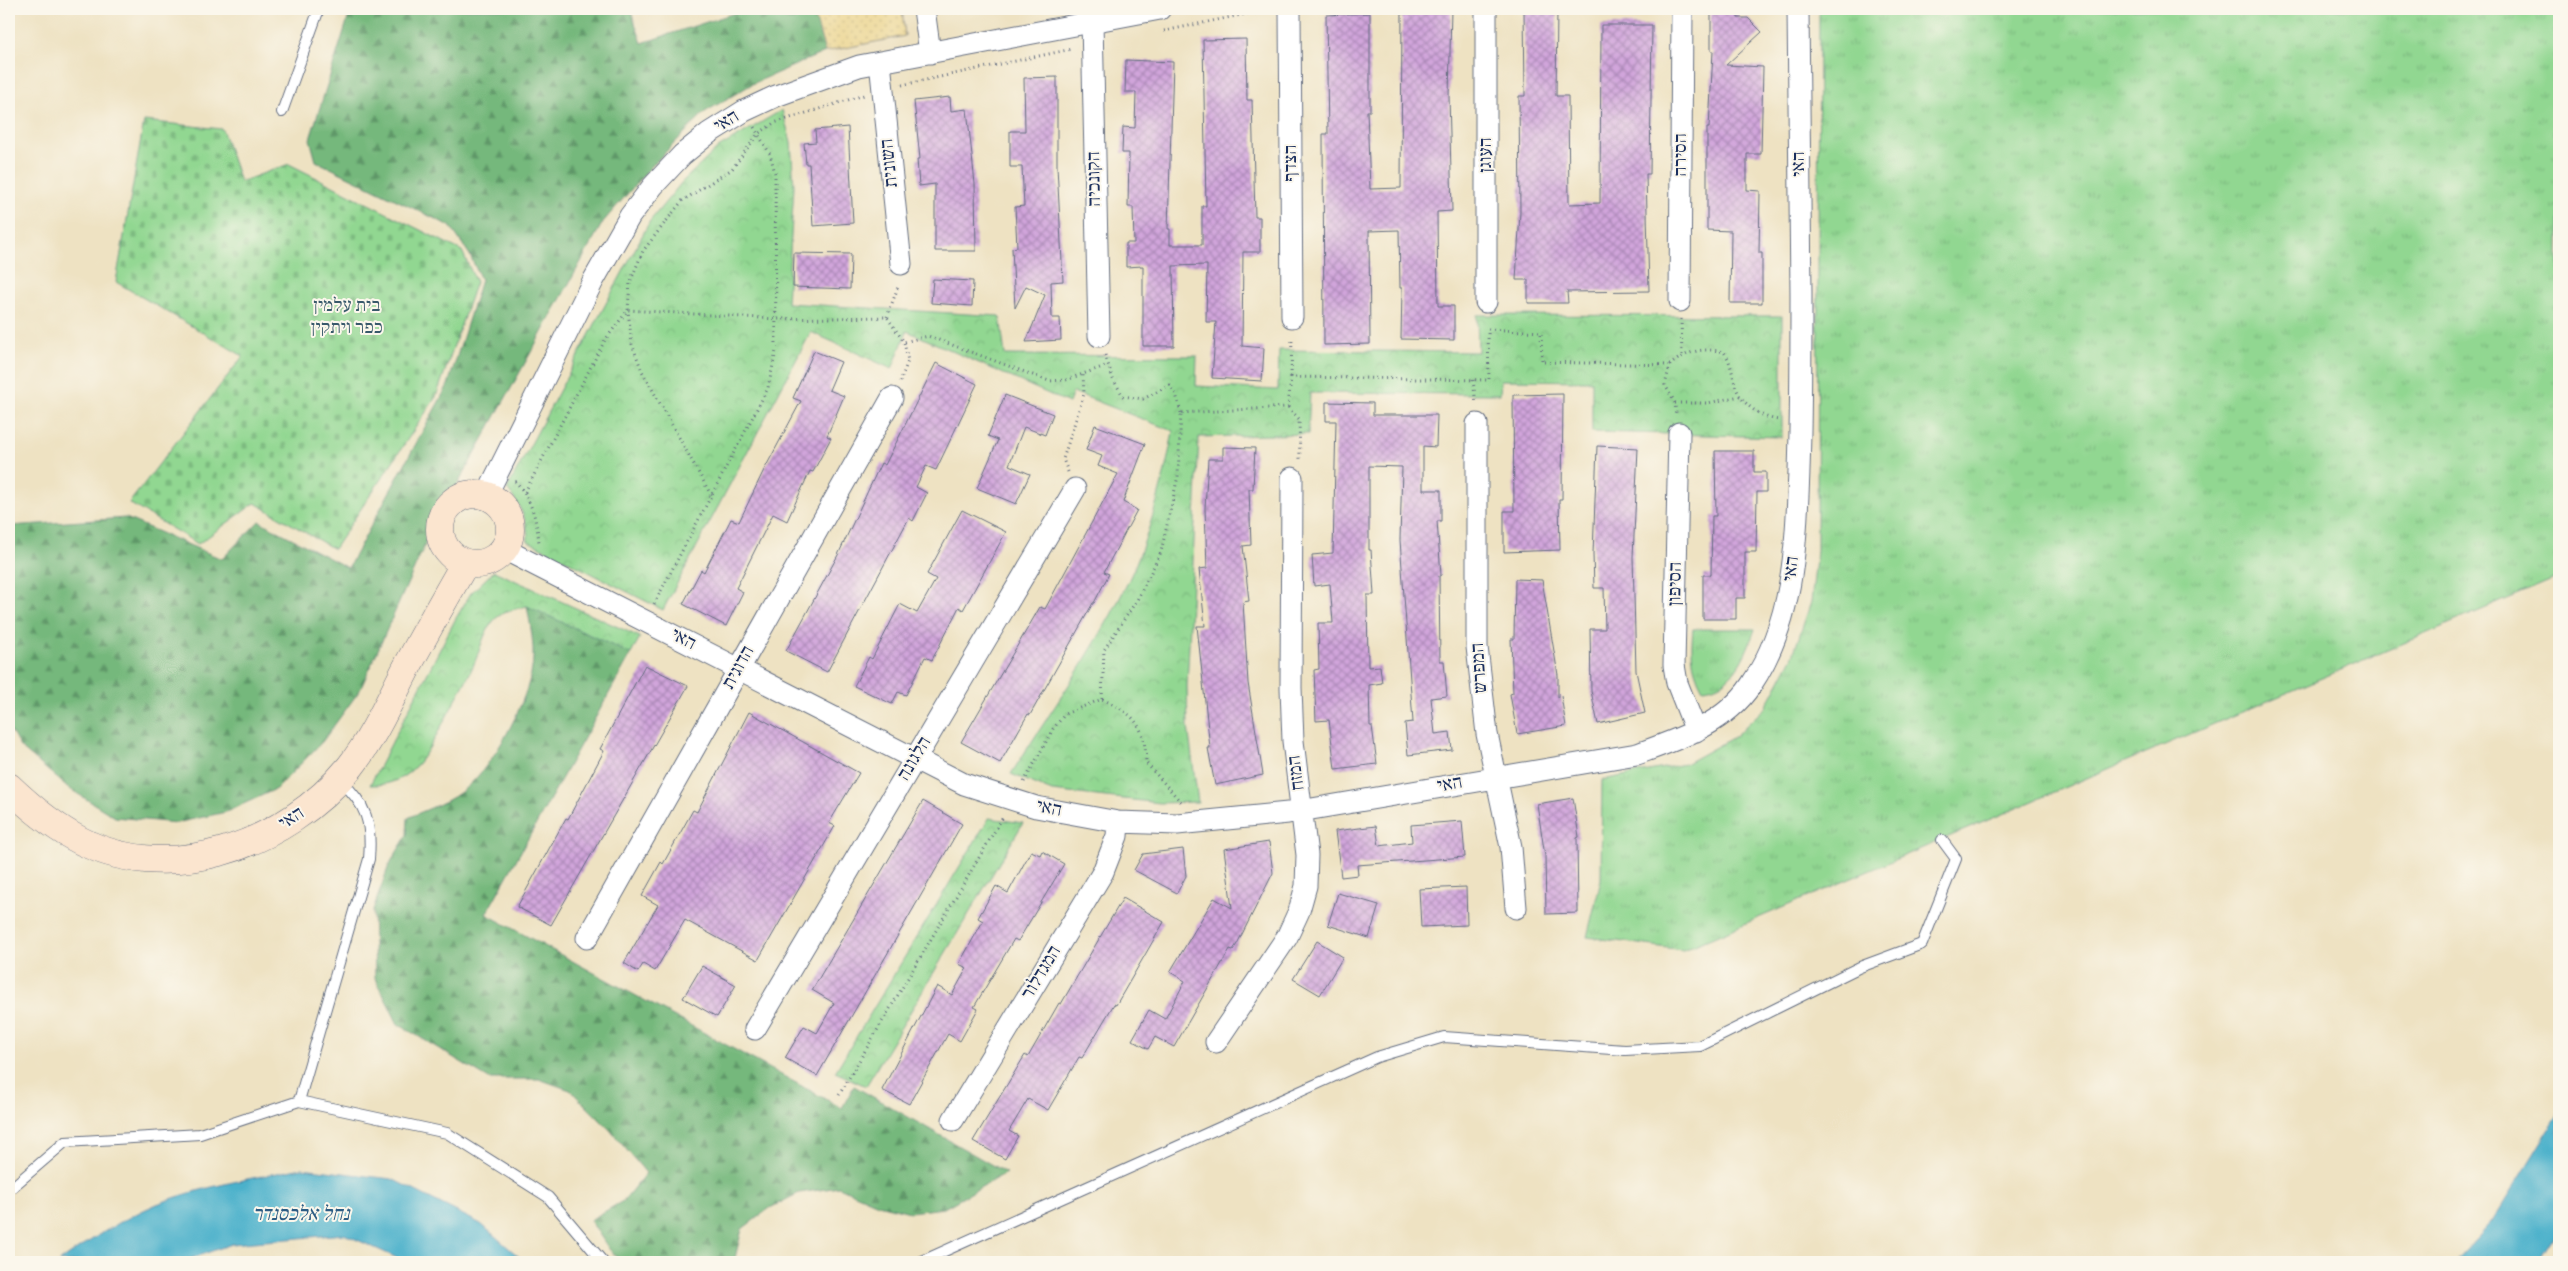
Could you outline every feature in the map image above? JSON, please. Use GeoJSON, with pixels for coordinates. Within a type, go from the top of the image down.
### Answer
{"type":"FeatureCollection","features":[{"type":"Feature","properties":{"kind":"street"},"geometry":{"type":"LineString","coordinates":[[924,9],[930,53]]}},
{"type":"Feature","properties":{"kind":"street","name":"האי"},"geometry":{"type":"LineString","coordinates":[[486,496],[593,281],[630,216],[653,186],[682,156],[709,133],[744,111],[818,80],[859,66],[1160,9]]}},
{"type":"Feature","properties":{"kind":"street","name":"הצדף"},"geometry":{"type":"LineString","coordinates":[[1290,9],[1292,317]]}},
{"type":"Feature","properties":{"kind":"street","name":"העוגן"},"geometry":{"type":"LineString","coordinates":[[1486,9],[1486,302]]}},
{"type":"Feature","properties":{"kind":"street","name":"הסירה"},"geometry":{"type":"LineString","coordinates":[[1680,301],[1682,9]]}},
{"type":"Feature","properties":{"kind":"street","name":"האי"},"geometry":{"type":"LineString","coordinates":[[504,548],[964,784],[1036,807],[1118,822],[1177,824],[1301,811],[1637,754],[1696,731],[1722,716],[1750,687],[1777,636],[1794,566],[1801,420],[1798,9]]}},
{"type":"Feature","properties":{"kind":"street","name":"הקונכיה"},"geometry":{"type":"LineString","coordinates":[[1092,22],[1099,336]]}},
{"type":"Feature","properties":{"kind":"street","name":"השונית"},"geometry":{"type":"LineString","coordinates":[[880,62],[900,264]]}},
{"type":"Feature","properties":{"kind":"street","name":"הדוגית"},"geometry":{"type":"LineString","coordinates":[[587,938],[892,398]]}},
{"type":"Feature","properties":{"kind":"street","name":"המפרש"},"geometry":{"type":"LineString","coordinates":[[1477,424],[1477,647],[1481,695],[1496,778],[1512,846],[1516,908]]}},
{"type":"Feature","properties":{"kind":"street","name":"הסיפון"},"geometry":{"type":"LineString","coordinates":[[1679,433],[1674,665],[1676,683],[1696,731]]}},
{"type":"Feature","properties":{"kind":"street","name":"המזח"},"geometry":{"type":"LineString","coordinates":[[1216,1042],[1287,937],[1299,911],[1306,886],[1307,855],[1293,741],[1291,688],[1292,478]]}},
{"type":"Feature","properties":{"kind":"street","name":"הלגונה"},"geometry":{"type":"LineString","coordinates":[[755,1030],[1075,489]]}},
{"type":"Feature","properties":{"kind":"street"},"geometry":{"type":"LineString","coordinates":[[468,495],[486,496],[500,503],[510,522],[510,533],[504,548],[495,559],[485,563],[465,563],[455,558],[447,550],[442,540],[440,528],[442,517],[457,499],[468,495]]}},
{"type":"Feature","properties":{"kind":"street","name":"האי"},"geometry":{"type":"LineString","coordinates":[[9,788],[73,837],[103,849],[132,857],[163,861],[193,858],[233,849],[274,832],[305,812],[351,766],[376,727],[429,624],[465,563]]}},
{"type":"Feature","properties":{"kind":"street","name":"המגדלור"},"geometry":{"type":"LineString","coordinates":[[953,1120],[1103,872],[1117,836],[1118,822]]}},
{"type":"Feature","properties":{"kind":"lane"},"geometry":{"type":"LineString","coordinates":[[282,112],[319,9]]}},
{"type":"Feature","properties":{"kind":"lane"},"geometry":{"type":"LineString","coordinates":[[299,1101],[369,859],[371,839],[368,816],[355,794],[339,779]]}},
{"type":"Feature","properties":{"kind":"lane"},"geometry":{"type":"LineString","coordinates":[[920,1262],[1306,1087],[1376,1057],[1444,1037],[1625,1050],[1700,1046],[1860,966],[1922,944],[1956,859],[1942,840]]}},
{"type":"Feature","properties":{"kind":"lane"},"geometry":{"type":"LineString","coordinates":[[9,1190],[65,1142],[200,1134],[299,1101],[447,1133],[548,1197],[603,1262]]}},
{"type":"Feature","properties":{"kind":"path"},"geometry":{"type":"LineString","coordinates":[[1159,32],[1273,9]]}},
{"type":"Feature","properties":{"kind":"path"},"geometry":{"type":"LineString","coordinates":[[710,495],[642,371],[632,344],[628,310],[630,282],[643,250],[682,201],[732,168],[758,134],[774,123],[883,89],[1092,45]]}},
{"type":"Feature","properties":{"kind":"path"},"geometry":{"type":"LineString","coordinates":[[646,621],[710,495],[768,388],[776,352],[776,173],[770,154],[744,111]]}},
{"type":"Feature","properties":{"kind":"path"},"geometry":{"type":"LineString","coordinates":[[887,317],[898,286],[900,264]]}},
{"type":"Feature","properties":{"kind":"path"},"geometry":{"type":"LineString","coordinates":[[1680,301],[1682,355]]}},
{"type":"Feature","properties":{"kind":"path"},"geometry":{"type":"LineString","coordinates":[[628,310],[777,319],[887,317]]}},
{"type":"Feature","properties":{"kind":"path"},"geometry":{"type":"LineString","coordinates":[[525,492],[605,340],[628,310]]}},
{"type":"Feature","properties":{"kind":"path"},"geometry":{"type":"LineString","coordinates":[[887,317],[904,342],[908,361],[892,398]]}},
{"type":"Feature","properties":{"kind":"path"},"geometry":{"type":"LineString","coordinates":[[1292,317],[1291,377],[1288,407],[1299,419],[1300,465],[1292,478]]}},
{"type":"Feature","properties":{"kind":"path"},"geometry":{"type":"LineString","coordinates":[[1291,377],[1490,380],[1488,330],[1541,332],[1542,362],[1670,365]]}},
{"type":"Feature","properties":{"kind":"path"},"geometry":{"type":"LineString","coordinates":[[904,342],[928,336],[1050,381],[1066,380],[1108,364]]}},
{"type":"Feature","properties":{"kind":"path"},"geometry":{"type":"LineString","coordinates":[[1099,336],[1113,379],[1123,396],[1143,399],[1170,384],[1176,394],[1181,413],[1178,476],[1161,552],[1137,600],[1104,650],[1102,699]]}},
{"type":"Feature","properties":{"kind":"path"},"geometry":{"type":"LineString","coordinates":[[1679,433],[1675,403],[1665,385],[1670,365],[1682,355],[1708,348],[1724,352],[1730,360],[1740,396],[1760,414],[1771,419],[1801,420]]}},
{"type":"Feature","properties":{"kind":"path"},"geometry":{"type":"LineString","coordinates":[[1075,489],[1063,459],[1084,394],[1083,374]]}},
{"type":"Feature","properties":{"kind":"path"},"geometry":{"type":"LineString","coordinates":[[1675,403],[1708,404],[1740,396]]}},
{"type":"Feature","properties":{"kind":"path"},"geometry":{"type":"LineString","coordinates":[[1181,413],[1288,407]]}},
{"type":"Feature","properties":{"kind":"path"},"geometry":{"type":"LineString","coordinates":[[501,466],[525,492],[536,523],[538,536],[534,563]]}},
{"type":"Feature","properties":{"kind":"path"},"geometry":{"type":"LineString","coordinates":[[839,1095],[1013,800],[1053,728],[1065,714],[1102,699],[1120,708],[1136,722],[1145,739],[1146,763],[1200,822]]}},
{"type":"Feature","properties":{"kind":"green space"},"geometry":{"type":"Polygon","coordinates":[[[351,9],[630,9],[642,43],[747,9],[813,9],[825,52],[752,84],[705,112],[649,169],[603,222],[427,540],[360,690],[322,742],[276,789],[226,812],[176,823],[115,817],[70,789],[20,747],[9,728],[9,526],[126,518],[222,559],[259,521],[348,568],[448,385],[481,280],[470,255],[450,226],[316,161],[310,139],[351,9]]]}},
{"type":"Feature","properties":{"kind":"green space"},"geometry":{"type":"Polygon","coordinates":[[[1819,9],[2559,9],[2559,577],[1683,950],[1587,937],[1601,880],[1602,780],[1685,764],[1734,737],[1766,707],[1792,658],[1811,602],[1817,551],[1819,9]]]}},
{"type":"Feature","properties":{"kind":"green space"},"geometry":{"type":"Polygon","coordinates":[[[782,110],[791,142],[794,186],[787,303],[1000,316],[1005,355],[1197,356],[1196,386],[1278,390],[1279,350],[1478,352],[1477,315],[1782,316],[1782,437],[1592,432],[1592,381],[1501,380],[1500,394],[1310,393],[1308,434],[1199,437],[1187,686],[1188,727],[1198,802],[1160,803],[1052,791],[1011,774],[1084,661],[1124,590],[1140,554],[1154,512],[1173,431],[1073,392],[1069,403],[907,331],[892,369],[811,332],[663,610],[528,541],[527,526],[522,513],[507,489],[650,221],[682,182],[718,148],[782,110]]]}},
{"type":"Feature","properties":{"kind":"green space","name":"בית עלמין כפר ויתקין"},"geometry":{"type":"Polygon","coordinates":[[[144,121],[222,129],[240,182],[289,164],[462,251],[476,282],[436,397],[334,549],[255,503],[198,544],[129,503],[243,356],[116,282],[144,121]]]}},
{"type":"Feature","properties":{"kind":"green space"},"geometry":{"type":"Polygon","coordinates":[[[494,571],[640,637],[631,654],[527,606],[502,614],[495,619],[488,629],[468,676],[428,751],[410,772],[399,779],[386,784],[370,785],[456,618],[471,593],[494,571]]]}},
{"type":"Feature","properties":{"kind":"green space"},"geometry":{"type":"Polygon","coordinates":[[[527,606],[631,654],[486,914],[842,1108],[854,1086],[1006,1173],[944,1208],[910,1212],[878,1204],[839,1187],[799,1193],[770,1208],[742,1229],[734,1262],[621,1262],[609,1249],[590,1220],[623,1201],[646,1173],[611,1131],[570,1090],[539,1079],[489,1079],[398,1024],[375,978],[373,910],[389,865],[407,835],[408,818],[447,801],[462,792],[478,776],[507,734],[522,703],[531,674],[532,640],[527,606]]]}},
{"type":"Feature","properties":{"kind":"green space"},"geometry":{"type":"Polygon","coordinates":[[[1693,629],[1755,629],[1743,658],[1731,676],[1714,687],[1703,689],[1696,674],[1693,660],[1693,629]]]}},
{"type":"Feature","properties":{"kind":"green space"},"geometry":{"type":"Polygon","coordinates":[[[989,818],[1023,823],[866,1086],[835,1072],[989,818]]]}},
{"type":"Feature","properties":{"kind":"sand"},"geometry":{"type":"Polygon","coordinates":[[[813,9],[902,9],[905,36],[825,52],[813,9]]]}},
{"type":"Feature","properties":{"kind":"water"},"geometry":{"type":"Polygon","coordinates":[[[2559,1113],[2559,1229],[2538,1262],[2455,1262],[2492,1222],[2559,1113]]]}},
{"type":"Feature","properties":{"kind":"water","name":"נחל אלכסנדר"},"geometry":{"type":"Polygon","coordinates":[[[302,1168],[392,1179],[481,1224],[525,1262],[406,1262],[344,1234],[232,1244],[181,1262],[59,1262],[106,1230],[157,1204],[210,1187],[302,1168]]]}},
{"type":"Feature","properties":{"kind":"building"},"geometry":{"type":"Polygon","coordinates":[[[1402,9],[1451,9],[1449,96],[1452,211],[1437,212],[1438,306],[1454,306],[1454,340],[1401,339],[1402,288],[1400,288],[1399,230],[1369,231],[1370,344],[1324,345],[1323,134],[1328,134],[1326,15],[1370,13],[1370,111],[1367,111],[1370,189],[1401,188],[1402,9]]]}},
{"type":"Feature","properties":{"kind":"building"},"geometry":{"type":"Polygon","coordinates":[[[1524,9],[1557,9],[1556,96],[1568,96],[1569,204],[1600,203],[1601,25],[1652,25],[1650,174],[1646,174],[1649,291],[1567,292],[1568,303],[1528,303],[1528,280],[1516,280],[1520,212],[1519,96],[1525,96],[1524,9]]]}},
{"type":"Feature","properties":{"kind":"building"},"geometry":{"type":"Polygon","coordinates":[[[1711,9],[1738,9],[1738,18],[1748,18],[1762,32],[1726,65],[1763,67],[1761,154],[1747,154],[1747,190],[1760,191],[1759,253],[1762,253],[1762,303],[1730,303],[1731,231],[1707,230],[1707,128],[1709,128],[1713,51],[1711,51],[1711,9]]]}},
{"type":"Feature","properties":{"kind":"building"},"geometry":{"type":"Polygon","coordinates":[[[1246,39],[1247,100],[1252,100],[1255,217],[1260,217],[1260,252],[1243,252],[1242,346],[1264,348],[1262,381],[1212,378],[1216,322],[1206,322],[1207,265],[1173,266],[1174,346],[1143,346],[1143,266],[1126,267],[1126,243],[1134,243],[1133,207],[1128,207],[1129,153],[1122,153],[1123,127],[1135,128],[1136,92],[1125,92],[1126,60],[1173,62],[1168,229],[1170,229],[1170,245],[1202,245],[1202,206],[1206,206],[1203,40],[1246,39]]]}},
{"type":"Feature","properties":{"kind":"building"},"geometry":{"type":"Polygon","coordinates":[[[1057,77],[1057,166],[1063,281],[1051,282],[1052,318],[1060,318],[1061,340],[1026,342],[1045,295],[1026,286],[1015,308],[1012,248],[1017,247],[1015,207],[1024,206],[1022,167],[1010,167],[1010,131],[1025,131],[1024,78],[1057,77]]]}},
{"type":"Feature","properties":{"kind":"building"},"geometry":{"type":"Polygon","coordinates":[[[950,97],[951,111],[967,109],[975,184],[976,251],[935,251],[935,184],[919,186],[917,159],[920,159],[914,101],[950,97]]]}},
{"type":"Feature","properties":{"kind":"building"},"geometry":{"type":"Polygon","coordinates":[[[848,127],[853,223],[813,226],[809,164],[806,164],[804,143],[816,142],[815,130],[848,127]]]}},
{"type":"Feature","properties":{"kind":"building"},"geometry":{"type":"Polygon","coordinates":[[[794,253],[851,254],[850,289],[793,287],[794,253]]]}},
{"type":"Feature","properties":{"kind":"building"},"geometry":{"type":"Polygon","coordinates":[[[933,279],[973,281],[972,306],[931,303],[933,279]]]}},
{"type":"Feature","properties":{"kind":"building"},"geometry":{"type":"Polygon","coordinates":[[[814,351],[841,362],[829,390],[844,396],[827,436],[831,438],[813,472],[810,471],[787,521],[773,514],[736,588],[743,592],[726,626],[683,604],[701,570],[704,572],[731,519],[739,522],[801,401],[793,398],[814,351]]]}},
{"type":"Feature","properties":{"kind":"building"},"geometry":{"type":"Polygon","coordinates":[[[936,363],[977,384],[936,470],[926,466],[916,487],[927,493],[913,521],[909,518],[827,672],[786,651],[838,555],[881,463],[885,465],[936,363]]]}},
{"type":"Feature","properties":{"kind":"building"},"geometry":{"type":"Polygon","coordinates":[[[1563,394],[1562,499],[1559,499],[1560,550],[1504,552],[1504,511],[1514,511],[1513,395],[1563,394]]]}},
{"type":"Feature","properties":{"kind":"building"},"geometry":{"type":"Polygon","coordinates":[[[1005,395],[1053,414],[1045,435],[1024,427],[1009,465],[1030,474],[1016,504],[977,488],[998,440],[988,436],[1005,395]]]}},
{"type":"Feature","properties":{"kind":"building"},"geometry":{"type":"Polygon","coordinates":[[[1326,402],[1373,403],[1373,415],[1437,415],[1436,447],[1423,446],[1423,490],[1441,490],[1441,521],[1437,521],[1441,575],[1439,576],[1440,661],[1444,661],[1447,696],[1431,698],[1435,734],[1450,732],[1452,750],[1408,755],[1405,723],[1413,722],[1400,540],[1402,467],[1369,466],[1369,550],[1371,550],[1374,595],[1367,595],[1368,667],[1380,666],[1382,683],[1369,685],[1370,726],[1372,726],[1377,764],[1335,769],[1329,720],[1316,721],[1314,670],[1319,669],[1318,623],[1333,623],[1330,584],[1314,586],[1312,555],[1333,553],[1336,421],[1326,421],[1326,402]]]}},
{"type":"Feature","properties":{"kind":"building"},"geometry":{"type":"Polygon","coordinates":[[[1095,425],[1145,444],[1123,502],[1137,510],[1104,572],[1109,574],[1094,603],[1030,715],[1028,714],[1000,763],[961,742],[1040,607],[1045,609],[1118,474],[1098,466],[1102,456],[1086,450],[1095,425]]]}},
{"type":"Feature","properties":{"kind":"building"},"geometry":{"type":"Polygon","coordinates":[[[1597,446],[1638,448],[1633,557],[1636,671],[1645,713],[1598,724],[1591,691],[1590,629],[1605,629],[1604,588],[1594,588],[1593,554],[1597,446]]]}},
{"type":"Feature","properties":{"kind":"building"},"geometry":{"type":"Polygon","coordinates":[[[1223,447],[1255,448],[1253,489],[1249,489],[1251,545],[1243,546],[1249,601],[1243,602],[1248,683],[1263,775],[1215,785],[1208,748],[1210,748],[1197,626],[1205,626],[1199,569],[1207,568],[1205,508],[1208,459],[1223,459],[1223,447]]]}},
{"type":"Feature","properties":{"kind":"building"},"geometry":{"type":"Polygon","coordinates":[[[1715,451],[1754,451],[1754,472],[1766,472],[1766,492],[1757,492],[1756,552],[1745,552],[1745,598],[1736,598],[1736,619],[1703,619],[1703,575],[1711,575],[1712,516],[1716,516],[1715,451]]]}},
{"type":"Feature","properties":{"kind":"building"},"geometry":{"type":"Polygon","coordinates":[[[962,510],[1006,532],[963,610],[959,607],[932,660],[925,657],[906,695],[898,692],[892,704],[854,686],[869,657],[872,659],[900,604],[917,613],[936,579],[927,574],[962,510]]]}},
{"type":"Feature","properties":{"kind":"building"},"geometry":{"type":"Polygon","coordinates":[[[1515,579],[1542,580],[1558,675],[1558,697],[1561,696],[1566,726],[1517,734],[1510,694],[1513,693],[1511,639],[1514,639],[1515,579]]]}},
{"type":"Feature","properties":{"kind":"building"},"geometry":{"type":"Polygon","coordinates":[[[645,665],[688,686],[551,925],[517,907],[566,818],[568,819],[604,751],[600,749],[645,665]]]}},
{"type":"Feature","properties":{"kind":"building"},"geometry":{"type":"Polygon","coordinates":[[[749,712],[859,773],[829,823],[835,826],[758,960],[685,920],[655,971],[643,964],[638,972],[624,963],[658,905],[642,896],[661,862],[663,864],[693,810],[697,812],[749,712]]]}},
{"type":"Feature","properties":{"kind":"building"},"geometry":{"type":"Polygon","coordinates":[[[1573,798],[1579,837],[1577,838],[1578,913],[1546,914],[1545,856],[1537,804],[1573,798]]]}},
{"type":"Feature","properties":{"kind":"building"},"geometry":{"type":"Polygon","coordinates":[[[923,801],[962,824],[817,1076],[785,1058],[804,1026],[817,1033],[834,1003],[812,990],[923,801]]]}},
{"type":"Feature","properties":{"kind":"building"},"geometry":{"type":"Polygon","coordinates":[[[1462,821],[1465,857],[1357,865],[1358,875],[1341,877],[1335,831],[1376,826],[1379,846],[1412,842],[1411,825],[1462,821]]]}},
{"type":"Feature","properties":{"kind":"building"},"geometry":{"type":"Polygon","coordinates":[[[1269,842],[1273,873],[1237,944],[1233,950],[1230,949],[1174,1047],[1155,1037],[1148,1049],[1132,1040],[1149,1010],[1165,1019],[1185,981],[1170,972],[1214,898],[1232,908],[1224,849],[1269,842]]]}},
{"type":"Feature","properties":{"kind":"building"},"geometry":{"type":"Polygon","coordinates":[[[1183,849],[1186,876],[1177,893],[1134,870],[1143,854],[1183,849]]]}},
{"type":"Feature","properties":{"kind":"building"},"geometry":{"type":"Polygon","coordinates":[[[1031,851],[1040,855],[1042,851],[1064,864],[1018,941],[1014,939],[974,1007],[978,1009],[960,1041],[948,1034],[909,1104],[882,1090],[937,986],[952,995],[967,968],[959,964],[983,921],[978,918],[996,886],[1008,893],[1031,851]]]}},
{"type":"Feature","properties":{"kind":"building"},"geometry":{"type":"Polygon","coordinates":[[[1466,887],[1467,925],[1421,927],[1419,889],[1466,887]]]}},
{"type":"Feature","properties":{"kind":"building"},"geometry":{"type":"Polygon","coordinates":[[[1338,893],[1379,905],[1369,938],[1328,925],[1338,893]]]}},
{"type":"Feature","properties":{"kind":"building"},"geometry":{"type":"Polygon","coordinates":[[[1123,898],[1164,922],[1116,1005],[1114,1004],[1082,1058],[1079,1057],[1048,1110],[1028,1099],[1009,1131],[1018,1136],[1005,1159],[973,1141],[1025,1055],[1028,1057],[1059,1003],[1061,1004],[1123,898]]]}},
{"type":"Feature","properties":{"kind":"building"},"geometry":{"type":"Polygon","coordinates":[[[1317,941],[1343,957],[1320,995],[1293,979],[1317,941]]]}},
{"type":"Feature","properties":{"kind":"building"},"geometry":{"type":"Polygon","coordinates":[[[702,966],[736,985],[717,1017],[683,998],[702,966]]]}}]}
